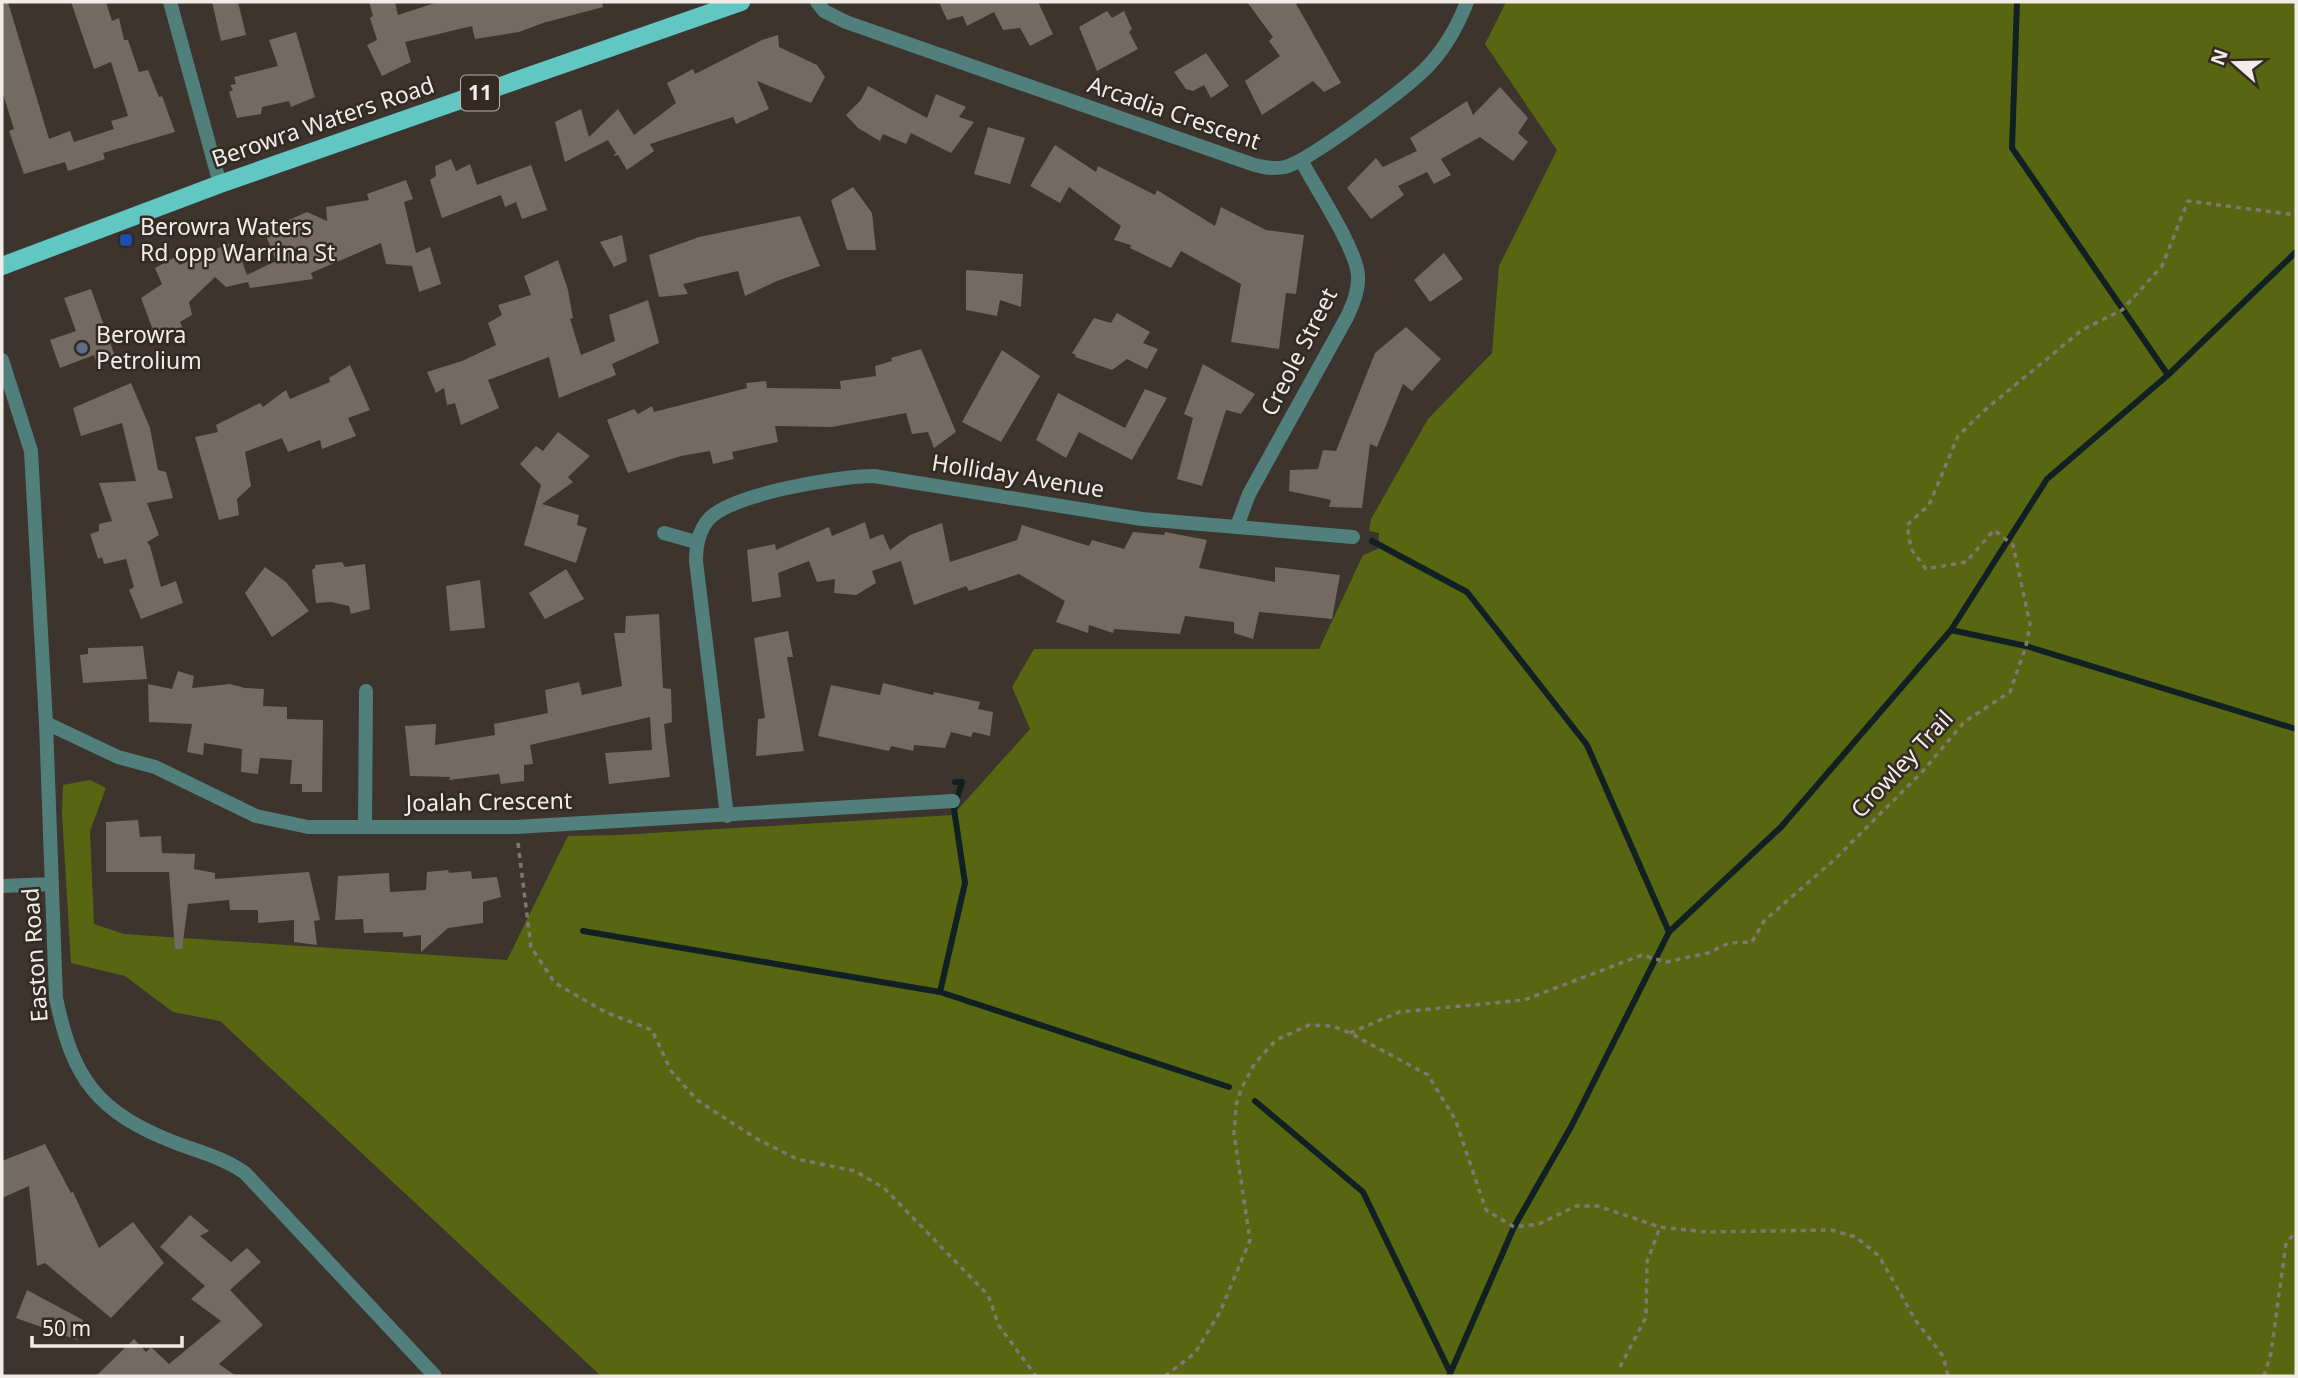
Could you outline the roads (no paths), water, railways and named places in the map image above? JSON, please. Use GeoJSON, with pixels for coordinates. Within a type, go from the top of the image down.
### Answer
{"type":"FeatureCollection","features":[{"type":"Feature","properties":{"kind":"main road","name":"Berowra Waters Road"},"geometry":{"type":"LineString","coordinates":[[2,266],[220,184],[741,2]]}},
{"type":"Feature","properties":{"kind":"street"},"geometry":{"type":"LineString","coordinates":[[170,2],[220,184]]}},
{"type":"Feature","properties":{"kind":"street","name":"Arcadia Crescent"},"geometry":{"type":"LineString","coordinates":[[817,2],[833,17],[846,22],[1243,162],[1271,168],[1281,168],[1301,160],[1427,68],[1456,29],[1467,2]]}},
{"type":"Feature","properties":{"kind":"street","name":"Creole Street"},"geometry":{"type":"LineString","coordinates":[[1237,526],[1249,494],[1347,317],[1356,295],[1358,275],[1354,256],[1301,160]]}},
{"type":"Feature","properties":{"kind":"street","name":"Easton Road"},"geometry":{"type":"LineString","coordinates":[[2,360],[31,452],[46,723],[56,998],[64,1036],[77,1068],[94,1093],[116,1113],[139,1127],[229,1162],[245,1173],[435,1376]]}},
{"type":"Feature","properties":{"kind":"street","name":"Holliday Avenue"},"geometry":{"type":"LineString","coordinates":[[696,542],[709,518],[735,502],[848,476],[874,476],[1142,519],[1353,537]]}},
{"type":"Feature","properties":{"kind":"street"},"geometry":{"type":"LineString","coordinates":[[664,533],[696,542],[696,561],[727,816]]}},
{"type":"Feature","properties":{"kind":"street"},"geometry":{"type":"LineString","coordinates":[[365,827],[366,691]]}},
{"type":"Feature","properties":{"kind":"street","name":"Joalah Crescent"},"geometry":{"type":"LineString","coordinates":[[46,723],[118,757],[155,767],[256,816],[308,827],[516,827],[953,801]]}},
{"type":"Feature","properties":{"kind":"street"},"geometry":{"type":"LineString","coordinates":[[2,886],[52,884]]}},
{"type":"Feature","properties":{"kind":"waterway"},"geometry":{"type":"LineString","coordinates":[[2017,2],[2012,148],[2168,375]]}},
{"type":"Feature","properties":{"kind":"waterway"},"geometry":{"type":"LineString","coordinates":[[1449,1376],[1514,1227],[1572,1125],[1669,932],[1781,827],[1951,630],[2047,479],[2168,375],[2296,252]]}},
{"type":"Feature","properties":{"kind":"waterway"},"geometry":{"type":"LineString","coordinates":[[1372,541],[1467,592],[1587,745],[1669,932]]}},
{"type":"Feature","properties":{"kind":"waterway"},"geometry":{"type":"LineString","coordinates":[[1951,630],[2026,646],[2296,729]]}},
{"type":"Feature","properties":{"kind":"waterway"},"geometry":{"type":"LineString","coordinates":[[940,992],[965,883],[954,809],[962,782],[955,782]]}},
{"type":"Feature","properties":{"kind":"waterway"},"geometry":{"type":"LineString","coordinates":[[583,931],[940,992],[1229,1087]]}},
{"type":"Feature","properties":{"kind":"waterway"},"geometry":{"type":"LineString","coordinates":[[1255,1101],[1363,1192],[1450,1372]]}},
{"type":"Feature","properties":{"kind":"place","name":"Berowra Waters Rd opp Warrina St"},"geometry":{"type":"Point","coordinates":[126,240]}},
{"type":"Feature","properties":{"kind":"place","name":"Berowra Petrolium"},"geometry":{"type":"Point","coordinates":[82,348]}}]}
